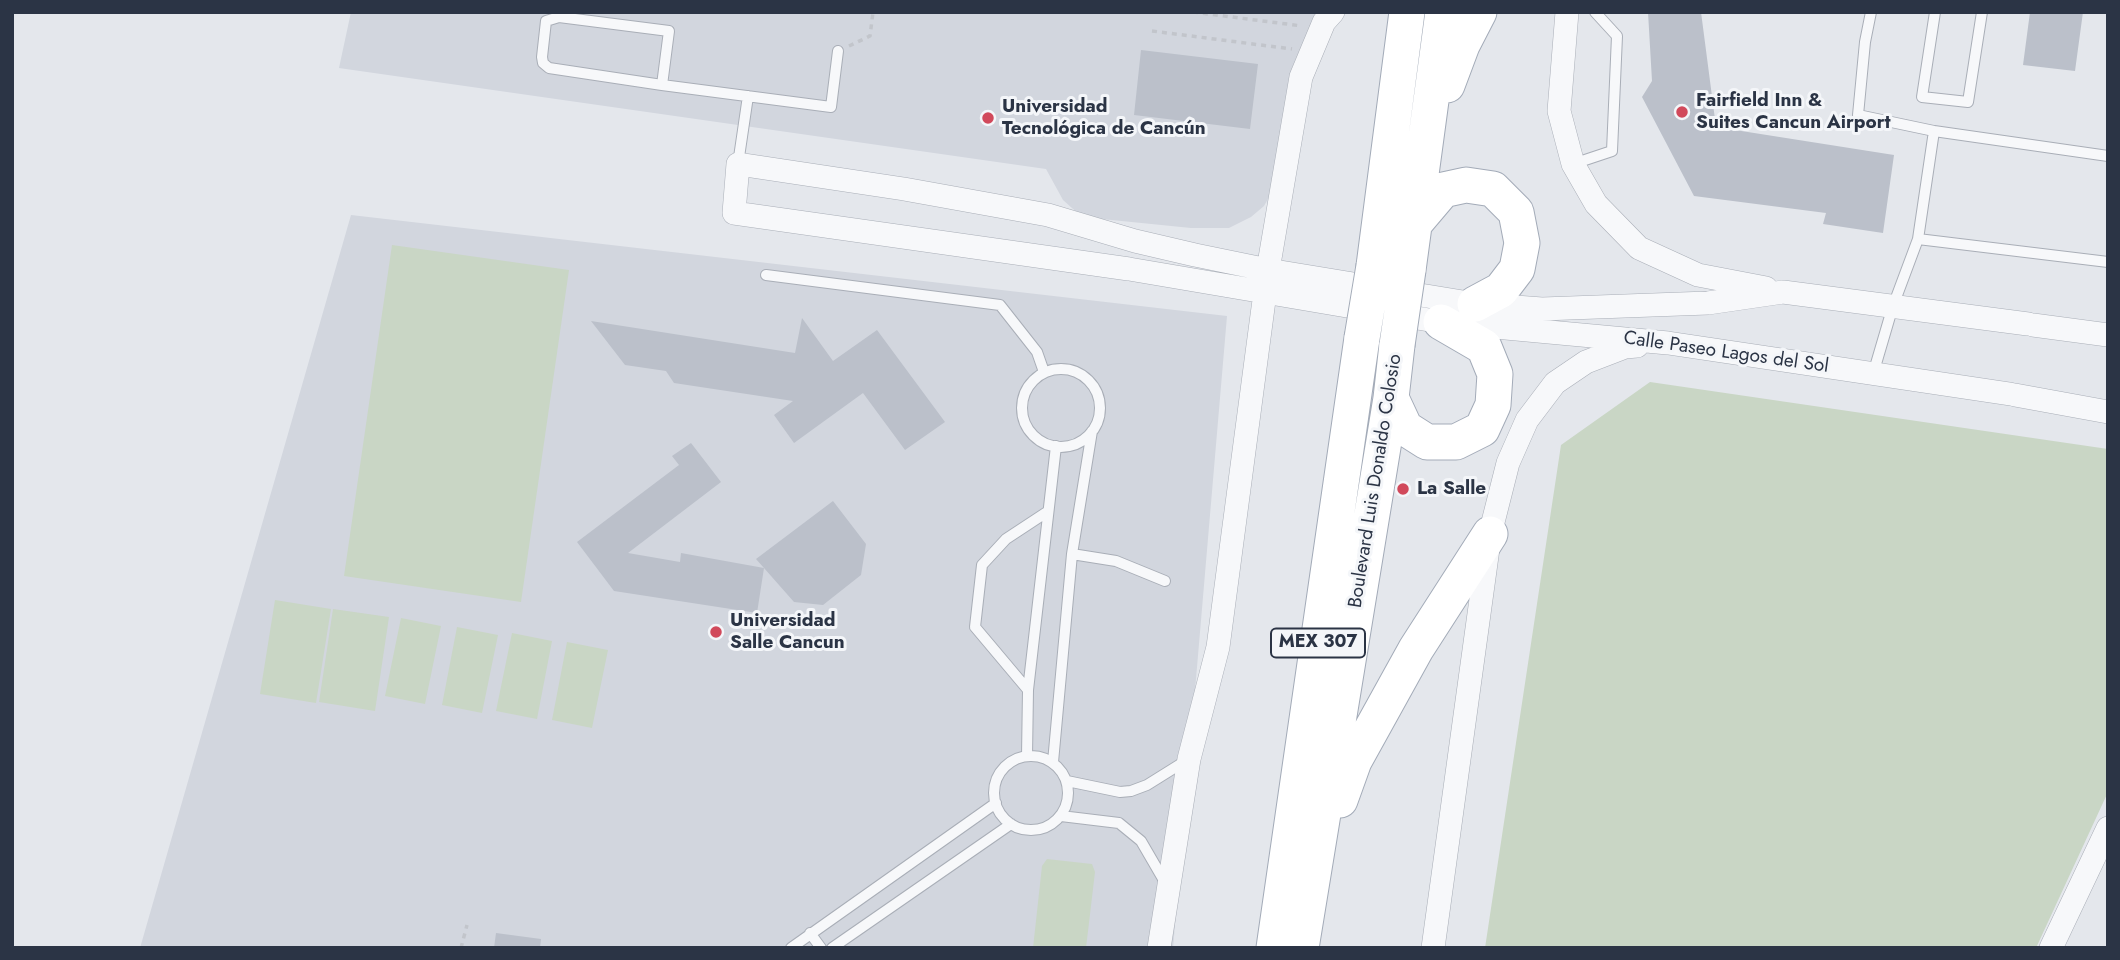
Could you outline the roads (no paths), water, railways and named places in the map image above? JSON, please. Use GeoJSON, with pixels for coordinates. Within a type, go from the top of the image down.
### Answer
{"type":"FeatureCollection","features":[{"type":"Feature","properties":{"kind":"main road","name":"Boulevard Luis Donaldo Colosio"},"geometry":{"type":"LineString","coordinates":[[1301,948],[1391,398],[1397,345],[1391,268],[1407,12]]}},
{"type":"Feature","properties":{"kind":"main road","name":"Boulevard Luis Donaldo Colosio"},"geometry":{"type":"LineString","coordinates":[[1274,948],[1362,338],[1391,268],[1415,223],[1443,12]]}},
{"type":"Feature","properties":{"kind":"main road"},"geometry":{"type":"LineString","coordinates":[[1424,154],[1462,45],[1479,12]]}},
{"type":"Feature","properties":{"kind":"main road"},"geometry":{"type":"LineString","coordinates":[[1415,223],[1443,190],[1466,185],[1493,189],[1516,212],[1522,243],[1517,269],[1500,290],[1475,304]]}},
{"type":"Feature","properties":{"kind":"main road"},"geometry":{"type":"LineString","coordinates":[[1391,398],[1405,428],[1427,442],[1456,442],[1482,429],[1493,405],[1495,374],[1484,347],[1441,322]]}},
{"type":"Feature","properties":{"kind":"main road"},"geometry":{"type":"LineString","coordinates":[[1312,872],[1354,761],[1416,649],[1490,534]]}},
{"type":"Feature","properties":{"kind":"street"},"geometry":{"type":"LineString","coordinates":[[1567,12],[1559,111],[1573,164],[1596,204],[1639,248],[1698,275],[1783,292]]}},
{"type":"Feature","properties":{"kind":"street"},"geometry":{"type":"LineString","coordinates":[[1159,948],[1189,759],[1218,647],[1268,280],[1301,77],[1327,21]]}},
{"type":"Feature","properties":{"kind":"street"},"geometry":{"type":"LineString","coordinates":[[1132,255],[1048,215],[904,189],[738,164],[734,213],[1132,255],[1268,280]]}},
{"type":"Feature","properties":{"kind":"street","name":"Calle Paseo Lagos del Sol"},"geometry":{"type":"LineString","coordinates":[[1268,280],[1542,309],[1708,303],[1783,292],[2108,335]]}},
{"type":"Feature","properties":{"kind":"street","name":"Calle Paseo Lagos del Sol"},"geometry":{"type":"LineString","coordinates":[[1268,280],[1441,322],[1668,343],[2108,412]]}},
{"type":"Feature","properties":{"kind":"street"},"geometry":{"type":"LineString","coordinates":[[1433,948],[1490,534],[1508,463],[1527,420],[1555,383],[1587,362],[1625,347],[1668,343]]}},
{"type":"Feature","properties":{"kind":"street"},"geometry":{"type":"LineString","coordinates":[[2051,948],[2108,828]]}},
{"type":"Feature","properties":{"kind":"lane"},"geometry":{"type":"LineString","coordinates":[[1573,164],[1612,151],[1617,36],[1595,12]]}},
{"type":"Feature","properties":{"kind":"lane"},"geometry":{"type":"LineString","coordinates":[[1871,12],[1865,42],[1858,116],[1934,131],[2108,156]]}},
{"type":"Feature","properties":{"kind":"lane"},"geometry":{"type":"LineString","coordinates":[[1936,12],[1922,97],[1968,102],[1982,12]]}},
{"type":"Feature","properties":{"kind":"lane"},"geometry":{"type":"LineString","coordinates":[[662,85],[669,31],[559,17],[546,21],[542,57],[549,68],[662,85],[831,107],[838,51]]}},
{"type":"Feature","properties":{"kind":"lane"},"geometry":{"type":"LineString","coordinates":[[738,164],[748,96]]}},
{"type":"Feature","properties":{"kind":"lane"},"geometry":{"type":"LineString","coordinates":[[1873,374],[1893,306],[1918,239],[1934,131]]}},
{"type":"Feature","properties":{"kind":"lane"},"geometry":{"type":"LineString","coordinates":[[1918,239],[2108,262]]}},
{"type":"Feature","properties":{"kind":"lane"},"geometry":{"type":"LineString","coordinates":[[766,275],[1000,305],[1037,352],[1044,372]]}},
{"type":"Feature","properties":{"kind":"lane"},"geometry":{"type":"LineString","coordinates":[[1053,762],[1072,554],[1092,431],[1098,420],[1100,407],[1098,394],[1091,383],[1070,370],[1044,372],[1026,390],[1022,401],[1022,414],[1026,426],[1033,436],[1044,443],[1056,446],[1076,444],[1092,431]]}},
{"type":"Feature","properties":{"kind":"lane"},"geometry":{"type":"LineString","coordinates":[[1027,755],[1028,690],[1056,446]]}},
{"type":"Feature","properties":{"kind":"lane"},"geometry":{"type":"LineString","coordinates":[[1028,690],[975,627],[976,614],[982,565],[1006,539],[1047,512]]}},
{"type":"Feature","properties":{"kind":"lane"},"geometry":{"type":"LineString","coordinates":[[1072,554],[1116,561],[1165,581]]}},
{"type":"Feature","properties":{"kind":"lane"},"geometry":{"type":"LineString","coordinates":[[1027,755],[1053,762],[1062,771],[1069,793],[1061,816],[1053,823],[1032,830],[1011,824],[999,812],[994,790],[1004,767],[1027,755]]}},
{"type":"Feature","properties":{"kind":"lane"},"geometry":{"type":"LineString","coordinates":[[1067,781],[1120,792],[1131,791],[1147,785],[1189,759]]}},
{"type":"Feature","properties":{"kind":"lane"},"geometry":{"type":"LineString","coordinates":[[791,948],[996,803]]}},
{"type":"Feature","properties":{"kind":"lane"},"geometry":{"type":"LineString","coordinates":[[1061,816],[1119,823],[1141,841],[1170,890]]}},
{"type":"Feature","properties":{"kind":"lane"},"geometry":{"type":"LineString","coordinates":[[832,948],[1011,824]]}},
{"type":"Feature","properties":{"kind":"lane"},"geometry":{"type":"LineString","coordinates":[[810,933],[821,948]]}},
{"type":"Feature","properties":{"kind":"place","name":"Fairfield Inn & Suites Cancun Airport"},"geometry":{"type":"Point","coordinates":[1682,112]}},
{"type":"Feature","properties":{"kind":"place","name":"Universidad Tecnológica de Cancún"},"geometry":{"type":"Point","coordinates":[988,118]}},
{"type":"Feature","properties":{"kind":"place","name":"La Salle"},"geometry":{"type":"Point","coordinates":[1403,489]}},
{"type":"Feature","properties":{"kind":"place","name":"Universidad Salle Cancun"},"geometry":{"type":"Point","coordinates":[716,632]}}]}
